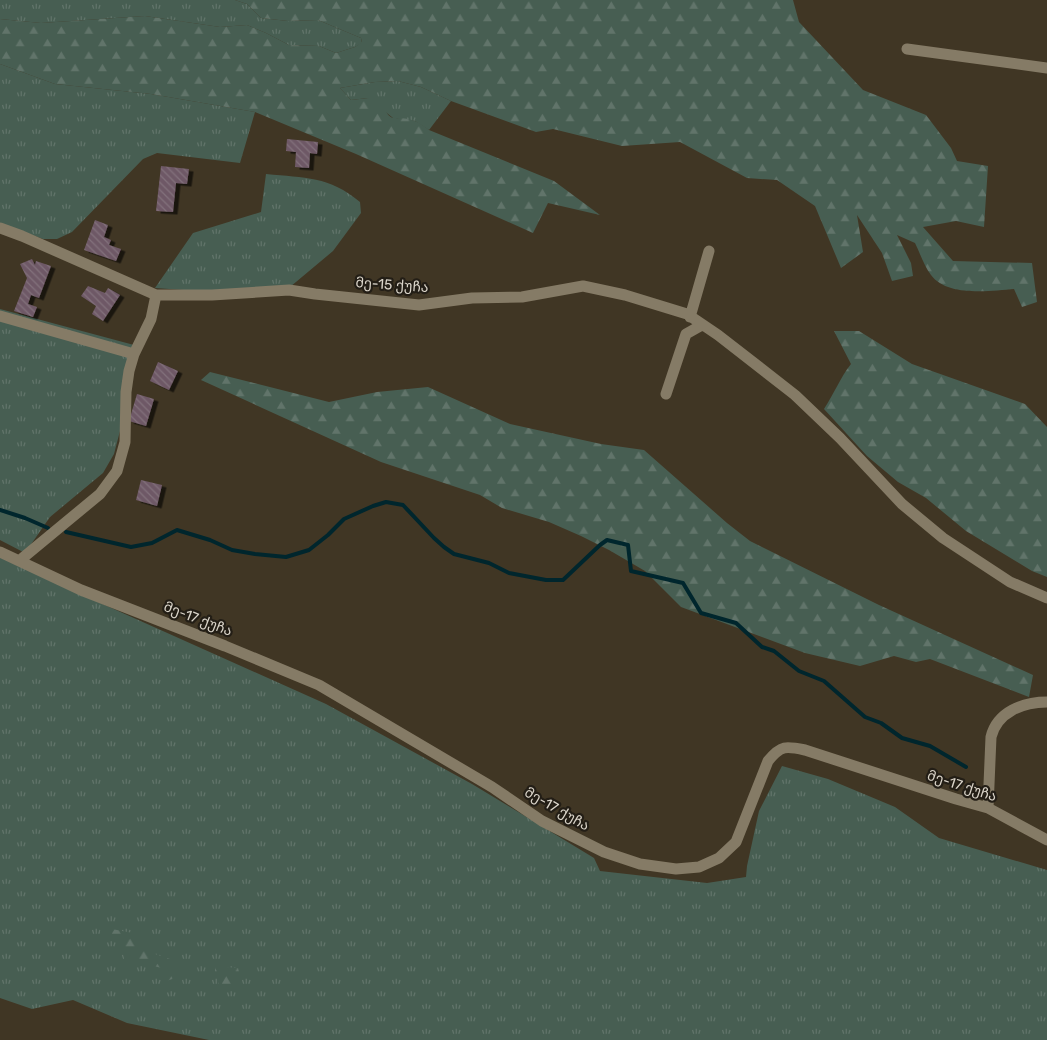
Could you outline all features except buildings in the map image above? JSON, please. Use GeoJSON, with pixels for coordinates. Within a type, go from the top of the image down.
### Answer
{"type":"FeatureCollection","features":[{"type":"Feature","properties":{"kind":"street"},"geometry":{"type":"LineString","coordinates":[[907,50],[1047,68]]}},
{"type":"Feature","properties":{"kind":"street"},"geometry":{"type":"LineString","coordinates":[[0,228],[156,294],[151,319],[134,354],[129,371],[126,392],[125,442],[117,471],[100,494],[19,561],[0,552]]}},
{"type":"Feature","properties":{"kind":"street"},"geometry":{"type":"LineString","coordinates":[[690,317],[709,250]]}},
{"type":"Feature","properties":{"kind":"street","name":"მე-15 ქუჩა"},"geometry":{"type":"LineString","coordinates":[[156,294],[212,295],[289,290],[419,305],[472,298],[522,297],[583,286],[625,295],[690,317],[718,335],[795,394],[840,438],[902,504],[943,538],[1010,582],[1047,598]]}},
{"type":"Feature","properties":{"kind":"street"},"geometry":{"type":"LineString","coordinates":[[0,316],[134,354]]}},
{"type":"Feature","properties":{"kind":"street"},"geometry":{"type":"LineString","coordinates":[[666,394],[686,334],[702,325]]}},
{"type":"Feature","properties":{"kind":"street","name":"მე-17 ქუჩა"},"geometry":{"type":"LineString","coordinates":[[19,561],[81,590],[319,685],[492,787],[542,821],[604,852],[640,864],[676,869],[699,867],[719,858],[736,842],[768,761],[777,750],[789,746],[988,808],[1047,840]]}},
{"type":"Feature","properties":{"kind":"street"},"geometry":{"type":"LineString","coordinates":[[988,808],[993,728],[1008,712],[1032,702],[1047,702]]}},
{"type":"Feature","properties":{"kind":"green space"},"geometry":{"type":"Polygon","coordinates":[[[0,0],[235,0],[247,4],[261,18],[288,21],[318,20],[361,38],[362,43],[336,53],[319,46],[289,45],[247,25],[220,27],[145,16],[41,23],[0,19],[0,0]]]}},
{"type":"Feature","properties":{"kind":"green space"},"geometry":{"type":"Polygon","coordinates":[[[235,0],[793,0],[799,22],[863,90],[926,115],[951,148],[957,161],[988,166],[984,227],[956,221],[923,227],[953,261],[1032,263],[1037,302],[1022,307],[1014,289],[970,291],[947,287],[931,275],[915,243],[897,235],[911,263],[913,276],[892,281],[882,253],[857,215],[863,252],[841,268],[815,206],[777,180],[747,178],[680,142],[622,146],[553,129],[536,132],[451,101],[421,87],[398,81],[375,82],[340,88],[351,100],[381,99],[390,117],[415,121],[429,130],[554,181],[600,215],[548,203],[533,233],[356,154],[255,112],[151,94],[55,84],[0,64],[0,19],[41,23],[145,16],[220,27],[247,25],[289,45],[319,46],[336,53],[355,47],[362,42],[361,38],[318,20],[288,21],[261,18],[247,4],[235,0]]]}},
{"type":"Feature","properties":{"kind":"green space"},"geometry":{"type":"Polygon","coordinates":[[[0,64],[55,84],[151,94],[255,112],[240,163],[157,153],[143,159],[72,232],[57,239],[43,239],[0,223],[0,64]]]}},
{"type":"Feature","properties":{"kind":"green space"},"geometry":{"type":"Polygon","coordinates":[[[398,81],[421,87],[451,101],[429,130],[415,121],[393,118],[368,98],[351,100],[340,88],[375,82],[398,81]]]}},
{"type":"Feature","properties":{"kind":"green space"},"geometry":{"type":"Polygon","coordinates":[[[266,174],[305,178],[338,187],[360,202],[361,213],[333,251],[290,287],[198,291],[155,288],[193,233],[261,212],[266,174]]]}},
{"type":"Feature","properties":{"kind":"green space"},"geometry":{"type":"Polygon","coordinates":[[[0,309],[134,345],[122,407],[120,431],[114,454],[103,473],[50,517],[25,553],[0,540],[0,309]]]}},
{"type":"Feature","properties":{"kind":"green space"},"geometry":{"type":"Polygon","coordinates":[[[834,331],[859,331],[912,364],[1025,404],[1047,427],[1047,577],[1032,571],[966,531],[926,498],[898,482],[867,456],[824,409],[851,364],[834,331]]]}},
{"type":"Feature","properties":{"kind":"green space"},"geometry":{"type":"Polygon","coordinates":[[[210,372],[329,402],[377,392],[428,387],[510,424],[601,444],[644,450],[750,541],[879,605],[1033,675],[1029,697],[930,659],[916,662],[894,656],[860,666],[805,653],[681,607],[645,571],[581,536],[549,522],[502,508],[480,495],[381,462],[201,380],[210,372]]]}},
{"type":"Feature","properties":{"kind":"green space"},"geometry":{"type":"Polygon","coordinates":[[[0,555],[49,580],[326,704],[472,784],[594,858],[600,871],[707,883],[746,877],[759,811],[782,766],[828,779],[895,807],[939,838],[1047,870],[1047,1040],[209,1040],[127,1023],[73,1000],[32,1009],[0,998],[0,555]]]}},
{"type":"Feature","properties":{"kind":"green space"},"geometry":{"type":"Polygon","coordinates":[[[101,927],[149,938],[152,953],[179,962],[180,967],[172,979],[164,982],[166,969],[124,959],[122,944],[100,932],[101,927]]]}},
{"type":"Feature","properties":{"kind":"green space"},"geometry":{"type":"Polygon","coordinates":[[[215,966],[238,968],[239,972],[223,996],[215,973],[215,966]]]}},
{"type":"Feature","properties":{"kind":"waterway"},"geometry":{"type":"LineString","coordinates":[[66,532],[131,547],[152,543],[177,530],[210,540],[232,550],[286,557],[309,550],[344,519],[386,502],[403,505],[434,538],[454,554],[489,563],[509,573],[546,580],[563,580],[607,540],[628,545],[631,571],[683,583],[701,613],[736,623],[762,647],[774,651],[799,671],[824,681],[865,717],[881,723],[902,738],[930,746],[966,767]]}},
{"type":"Feature","properties":{"kind":"waterway"},"geometry":{"type":"LineString","coordinates":[[0,510],[48,528]]}}]}
